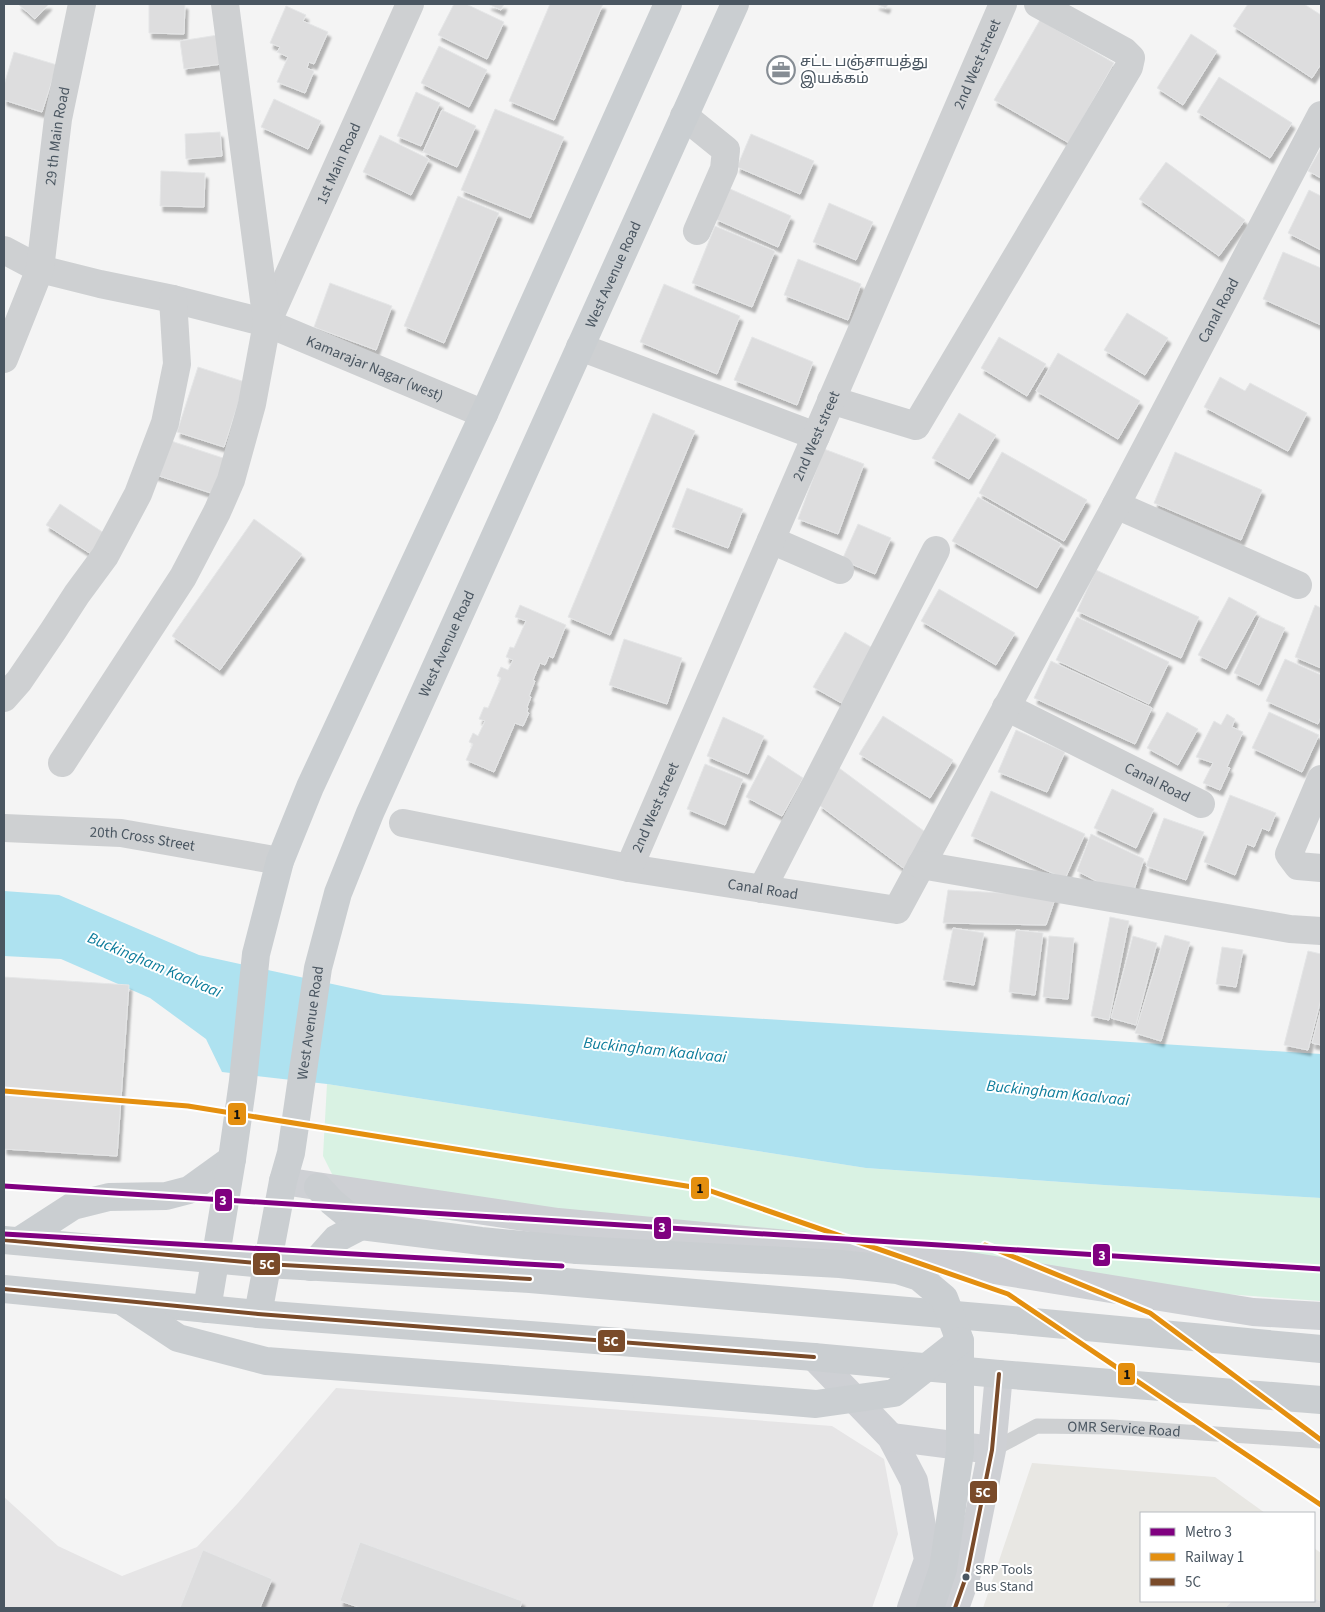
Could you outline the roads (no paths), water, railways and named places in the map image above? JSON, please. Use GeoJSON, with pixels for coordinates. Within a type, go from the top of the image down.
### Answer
{"type":"FeatureCollection","features":[{"type":"Feature","properties":{"kind":"main road"},"geometry":{"type":"LineString","coordinates":[[207,1309],[243,1081],[256,954],[280,861],[310,787],[484,414],[668,4]]}},
{"type":"Feature","properties":{"kind":"main road","name":"West Avenue Road"},"geometry":{"type":"LineString","coordinates":[[258,1314],[283,1181],[291,1153],[318,968],[338,893],[370,813],[735,4]]}},
{"type":"Feature","properties":{"kind":"main road"},"geometry":{"type":"LineString","coordinates":[[11,1240],[73,1206],[109,1196],[166,1196],[189,1190],[232,1159]]}},
{"type":"Feature","properties":{"kind":"main road"},"geometry":{"type":"LineString","coordinates":[[283,1181],[558,1222],[902,1255],[1253,1312],[1321,1316]]}},
{"type":"Feature","properties":{"kind":"main road"},"geometry":{"type":"LineString","coordinates":[[318,1187],[332,1202],[361,1226],[481,1241],[577,1250],[840,1264],[897,1270],[919,1277],[944,1298],[960,1341],[960,1452],[943,1569],[930,1608]]}},
{"type":"Feature","properties":{"kind":"main road"},"geometry":{"type":"LineString","coordinates":[[311,1267],[336,1239],[361,1226]]}},
{"type":"Feature","properties":{"kind":"main road"},"geometry":{"type":"LineString","coordinates":[[11,1240],[266,1264],[530,1279],[1002,1319],[1321,1349]]}},
{"type":"Feature","properties":{"kind":"main road"},"geometry":{"type":"LineString","coordinates":[[4,1289],[258,1314],[814,1357],[1321,1400]]}},
{"type":"Feature","properties":{"kind":"main road"},"geometry":{"type":"LineString","coordinates":[[122,1301],[178,1338],[266,1361],[816,1404],[894,1393],[960,1341]]}},
{"type":"Feature","properties":{"kind":"main road"},"geometry":{"type":"LineString","coordinates":[[814,1357],[891,1437],[914,1481],[928,1560],[911,1608]]}},
{"type":"Feature","properties":{"kind":"main road"},"geometry":{"type":"LineString","coordinates":[[955,1608],[967,1574],[992,1450],[999,1374]]}},
{"type":"Feature","properties":{"kind":"main road"},"geometry":{"type":"LineString","coordinates":[[891,1437],[992,1450]]}},
{"type":"Feature","properties":{"kind":"street","name":"29 th Main Road"},"geometry":{"type":"LineString","coordinates":[[4,359],[40,269],[58,119],[82,4]]}},
{"type":"Feature","properties":{"kind":"street"},"geometry":{"type":"LineString","coordinates":[[62,763],[183,577],[217,512],[231,480],[252,404],[267,323],[225,4]]}},
{"type":"Feature","properties":{"kind":"street","name":"1st Main Road"},"geometry":{"type":"LineString","coordinates":[[267,323],[410,4]]}},
{"type":"Feature","properties":{"kind":"street","name":"2nd West street"},"geometry":{"type":"LineString","coordinates":[[628,868],[1003,4]]}},
{"type":"Feature","properties":{"kind":"street"},"geometry":{"type":"LineString","coordinates":[[831,400],[916,426],[1129,66],[1131,58],[1124,51],[1038,4]]}},
{"type":"Feature","properties":{"kind":"street","name":"Canal Road"},"geometry":{"type":"LineString","coordinates":[[403,823],[628,868],[897,910],[1116,505],[1321,115]]}},
{"type":"Feature","properties":{"kind":"street"},"geometry":{"type":"LineString","coordinates":[[684,116],[726,150],[724,169],[697,231]]}},
{"type":"Feature","properties":{"kind":"street","name":"Kamarajar Nagar (west)"},"geometry":{"type":"LineString","coordinates":[[4,250],[40,269],[173,299],[267,323],[484,414]]}},
{"type":"Feature","properties":{"kind":"street"},"geometry":{"type":"LineString","coordinates":[[4,698],[19,681],[77,594],[105,556],[138,494],[165,423],[177,364],[173,299]]}},
{"type":"Feature","properties":{"kind":"street"},"geometry":{"type":"LineString","coordinates":[[580,347],[816,436]]}},
{"type":"Feature","properties":{"kind":"street"},"geometry":{"type":"LineString","coordinates":[[1116,505],[1298,585]]}},
{"type":"Feature","properties":{"kind":"street"},"geometry":{"type":"LineString","coordinates":[[771,540],[840,570]]}},
{"type":"Feature","properties":{"kind":"street"},"geometry":{"type":"LineString","coordinates":[[762,889],[936,550]]}},
{"type":"Feature","properties":{"kind":"street","name":"Canal Road"},"geometry":{"type":"LineString","coordinates":[[1006,707],[1201,804]]}},
{"type":"Feature","properties":{"kind":"street"},"geometry":{"type":"LineString","coordinates":[[1321,780],[1289,854],[1298,866],[1321,868]]}},
{"type":"Feature","properties":{"kind":"street","name":"20th Cross Street"},"geometry":{"type":"LineString","coordinates":[[4,828],[121,833],[280,861]]}},
{"type":"Feature","properties":{"kind":"street"},"geometry":{"type":"LineString","coordinates":[[921,865],[1290,929],[1321,932]]}},
{"type":"Feature","properties":{"kind":"lane","name":"OMR Service Road"},"geometry":{"type":"LineString","coordinates":[[992,1450],[1037,1426],[1112,1427],[1321,1441]]}},
{"type":"Feature","properties":{"kind":"water","name":"Buckingham Kaalvaai"},"geometry":{"type":"Polygon","coordinates":[[[4,891],[59,895],[199,955],[383,995],[1321,1054],[1321,1198],[866,1168],[327,1084],[222,1072],[206,1039],[150,998],[61,959],[4,956],[4,891]]]}},
{"type":"Feature","properties":{"kind":"metro line","name":"3"},"geometry":{"type":"LineString","coordinates":[[4,1186],[1321,1269]]}},
{"type":"Feature","properties":{"kind":"metro line","name":"3"},"geometry":{"type":"LineString","coordinates":[[4,1234],[562,1266]]}},
{"type":"Feature","properties":{"kind":"rail line","name":"1"},"geometry":{"type":"LineString","coordinates":[[4,1091],[188,1106],[705,1189],[1008,1294],[1321,1505]]}},
{"type":"Feature","properties":{"kind":"rail line","name":"1"},"geometry":{"type":"LineString","coordinates":[[985,1245],[1150,1313],[1321,1440]]}},
{"type":"Feature","properties":{"kind":"place","name":"சட்ட பஞ்சாயத்து இயக்கம்"},"geometry":{"type":"Point","coordinates":[781,70]}},
{"type":"Feature","properties":{"kind":"place","name":"SRP Tools Bus Stand"},"geometry":{"type":"Point","coordinates":[966,1577]}}]}
